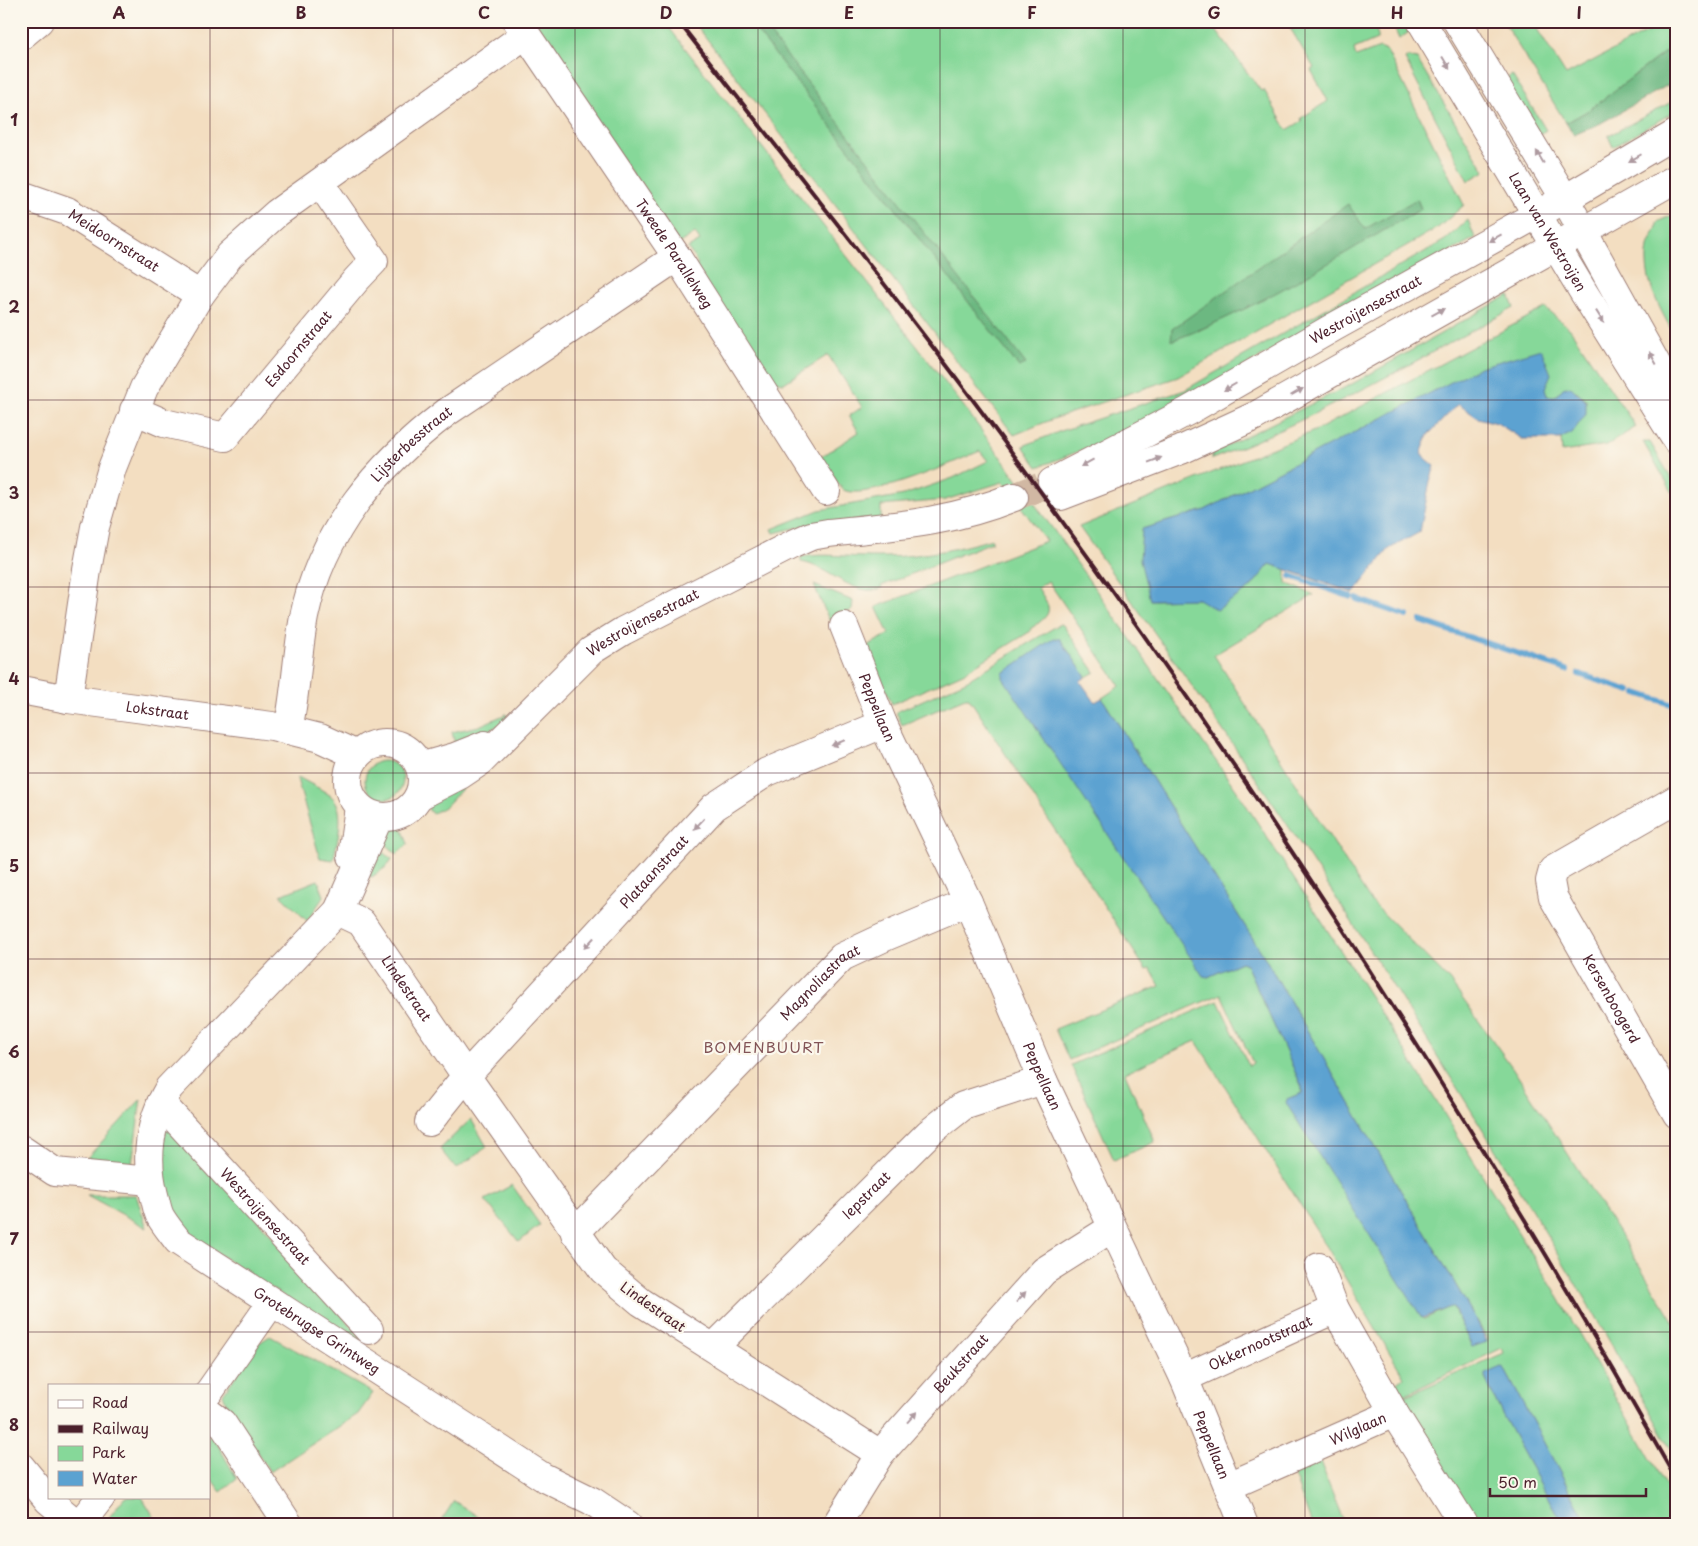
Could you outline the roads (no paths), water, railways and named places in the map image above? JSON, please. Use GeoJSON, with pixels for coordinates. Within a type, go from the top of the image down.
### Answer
{"type":"FeatureCollection","features":[{"type":"Feature","properties":{"kind":"street"},"geometry":{"type":"LineString","coordinates":[[21,36],[39,21]]}},
{"type":"Feature","properties":{"kind":"street","name":"Laan van Westroijen"},"geometry":{"type":"LineString","coordinates":[[1421,21],[1537,215],[1677,442]]}},
{"type":"Feature","properties":{"kind":"street","name":"Laan van Westroijen"},"geometry":{"type":"LineString","coordinates":[[1457,21],[1565,199],[1677,401]]}},
{"type":"Feature","properties":{"kind":"street"},"geometry":{"type":"LineString","coordinates":[[68,699],[95,527],[112,468],[134,410],[162,355],[200,295],[230,255],[251,234],[521,28]]}},
{"type":"Feature","properties":{"kind":"street","name":"Tweede Parallelweg"},"geometry":{"type":"LineString","coordinates":[[521,28],[677,257],[826,491]]}},
{"type":"Feature","properties":{"kind":"street","name":"Westroijensestraat"},"geometry":{"type":"LineString","coordinates":[[1677,133],[1537,215],[1188,410],[1056,489],[1181,450],[1255,416],[1677,178]]}},
{"type":"Feature","properties":{"kind":"street","name":"Esdoornstraat"},"geometry":{"type":"LineString","coordinates":[[134,410],[164,423],[225,437],[374,261],[320,182]]}},
{"type":"Feature","properties":{"kind":"street","name":"Meidoornstraat"},"geometry":{"type":"LineString","coordinates":[[21,195],[54,205],[74,215],[200,295]]}},
{"type":"Feature","properties":{"kind":"street","name":"Lijsterbesstraat"},"geometry":{"type":"LineString","coordinates":[[288,730],[304,618],[310,590],[327,545],[353,505],[373,480],[419,433],[447,412],[677,257]]}},
{"type":"Feature","properties":{"kind":"street","name":"Westroijensestraat"},"geometry":{"type":"LineString","coordinates":[[419,796],[473,767],[491,753],[591,651],[623,631],[794,544],[812,536],[828,533],[934,522],[979,510],[1019,504]]}},
{"type":"Feature","properties":{"kind":"street","name":"Peppellaan"},"geometry":{"type":"LineString","coordinates":[[844,626],[883,724],[968,902],[1043,1080],[1184,1378],[1244,1525]]}},
{"type":"Feature","properties":{"kind":"street","name":"Lokstraat"},"geometry":{"type":"LineString","coordinates":[[22,691],[68,699],[248,722],[288,730]]}},
{"type":"Feature","properties":{"kind":"street","name":"Plataanstraat"},"geometry":{"type":"LineString","coordinates":[[466,1076],[714,807],[767,772],[883,724]]}},
{"type":"Feature","properties":{"kind":"street"},"geometry":{"type":"LineString","coordinates":[[288,730],[303,747],[352,765]]}},
{"type":"Feature","properties":{"kind":"street","name":"Westroijensestraat"},"geometry":{"type":"LineString","coordinates":[[420,766],[466,753],[512,730]]}},
{"type":"Feature","properties":{"kind":"street"},"geometry":{"type":"LineString","coordinates":[[390,743],[401,746],[410,752],[420,766],[422,781],[419,796],[404,812],[392,817],[369,812],[349,790],[352,765],[369,746],[390,743]]}},
{"type":"Feature","properties":{"kind":"street","name":"Kersenboogerd"},"geometry":{"type":"LineString","coordinates":[[1677,799],[1553,870],[1550,881],[1553,897],[1677,1114]]}},
{"type":"Feature","properties":{"kind":"street"},"geometry":{"type":"LineString","coordinates":[[21,1149],[55,1172],[150,1181],[148,1155],[152,1128],[160,1103],[169,1088],[342,903],[369,812]]}},
{"type":"Feature","properties":{"kind":"street","name":"Magnoliastraat"},"geometry":{"type":"LineString","coordinates":[[575,1233],[842,957],[886,936],[968,902]]}},
{"type":"Feature","properties":{"kind":"street","name":"Lindestraat"},"geometry":{"type":"LineString","coordinates":[[342,903],[361,922],[575,1233],[603,1270],[641,1302],[880,1454]]}},
{"type":"Feature","properties":{"kind":"street"},"geometry":{"type":"LineString","coordinates":[[429,1122],[466,1076]]}},
{"type":"Feature","properties":{"kind":"street","name":"Iepstraat"},"geometry":{"type":"LineString","coordinates":[[714,1347],[929,1133],[963,1106],[1043,1080]]}},
{"type":"Feature","properties":{"kind":"street","name":"Westroijensestraat"},"geometry":{"type":"LineString","coordinates":[[160,1103],[369,1330]]}},
{"type":"Feature","properties":{"kind":"street","name":"Grotebrugse Grintweg"},"geometry":{"type":"LineString","coordinates":[[150,1181],[159,1215],[178,1241],[543,1477],[592,1501],[628,1525]]}},
{"type":"Feature","properties":{"kind":"street","name":"Beukstraat"},"geometry":{"type":"LineString","coordinates":[[836,1525],[880,1454],[1044,1271],[1112,1228]]}},
{"type":"Feature","properties":{"kind":"street"},"geometry":{"type":"LineString","coordinates":[[1319,1267],[1335,1309],[1394,1412]]}},
{"type":"Feature","properties":{"kind":"street"},"geometry":{"type":"LineString","coordinates":[[210,1391],[272,1302]]}},
{"type":"Feature","properties":{"kind":"street","name":"Okkernootstraat"},"geometry":{"type":"LineString","coordinates":[[1184,1378],[1335,1309]]}},
{"type":"Feature","properties":{"kind":"street","name":"Wilglaan"},"geometry":{"type":"LineString","coordinates":[[1229,1486],[1394,1412],[1464,1525]]}},
{"type":"Feature","properties":{"kind":"street"},"geometry":{"type":"LineString","coordinates":[[210,1414],[222,1423],[289,1525]]}},
{"type":"Feature","properties":{"kind":"street"},"geometry":{"type":"LineString","coordinates":[[21,1467],[48,1500],[78,1525],[100,1498]]}},
{"type":"Feature","properties":{"kind":"water"},"geometry":{"type":"Polygon","coordinates":[[[1541,349],[1551,374],[1545,388],[1547,396],[1556,396],[1563,388],[1570,386],[1586,401],[1586,414],[1572,433],[1560,439],[1522,439],[1497,423],[1478,418],[1458,404],[1428,435],[1421,454],[1435,466],[1430,481],[1420,532],[1389,549],[1354,593],[1270,564],[1250,588],[1217,610],[1198,599],[1150,600],[1140,560],[1142,529],[1205,510],[1480,367],[1541,349]]]}},
{"type":"Feature","properties":{"kind":"water"},"geometry":{"type":"Polygon","coordinates":[[[1054,638],[1060,639],[1086,677],[1080,681],[1095,702],[1102,698],[1265,958],[1475,1318],[1487,1342],[1472,1347],[1454,1309],[1451,1307],[1422,1318],[1286,1103],[1287,1099],[1302,1093],[1302,1087],[1246,964],[1241,962],[1208,977],[1203,976],[1003,678],[1003,673],[1054,638]]]}},
{"type":"Feature","properties":{"kind":"water"},"geometry":{"type":"Polygon","coordinates":[[[1501,1367],[1504,1368],[1588,1525],[1563,1525],[1501,1412],[1485,1378],[1485,1374],[1501,1367]]]}},
{"type":"Feature","properties":{"kind":"waterway"},"geometry":{"type":"LineString","coordinates":[[1291,576],[1351,597]]}},
{"type":"Feature","properties":{"kind":"waterway"},"geometry":{"type":"LineString","coordinates":[[1357,599],[1407,616]]}},
{"type":"Feature","properties":{"kind":"waterway"},"geometry":{"type":"LineString","coordinates":[[1421,621],[1567,670]]}},
{"type":"Feature","properties":{"kind":"waterway"},"geometry":{"type":"LineString","coordinates":[[1579,674],[1630,691]]}},
{"type":"Feature","properties":{"kind":"waterway"},"geometry":{"type":"LineString","coordinates":[[1637,693],[1677,706]]}},
{"type":"Feature","properties":{"kind":"tunnel"},"geometry":{"type":"LineString","coordinates":[[1014,497],[1052,482]]}},
{"type":"Feature","properties":{"kind":"railway"},"geometry":{"type":"LineString","coordinates":[[678,21],[979,409],[1197,711],[1282,836],[1446,1091],[1525,1219],[1677,1481]]}},
{"type":"Feature","properties":{"kind":"district","name":"BOMENBUURT"},"geometry":{"type":"Point","coordinates":[764,1048]}}]}
